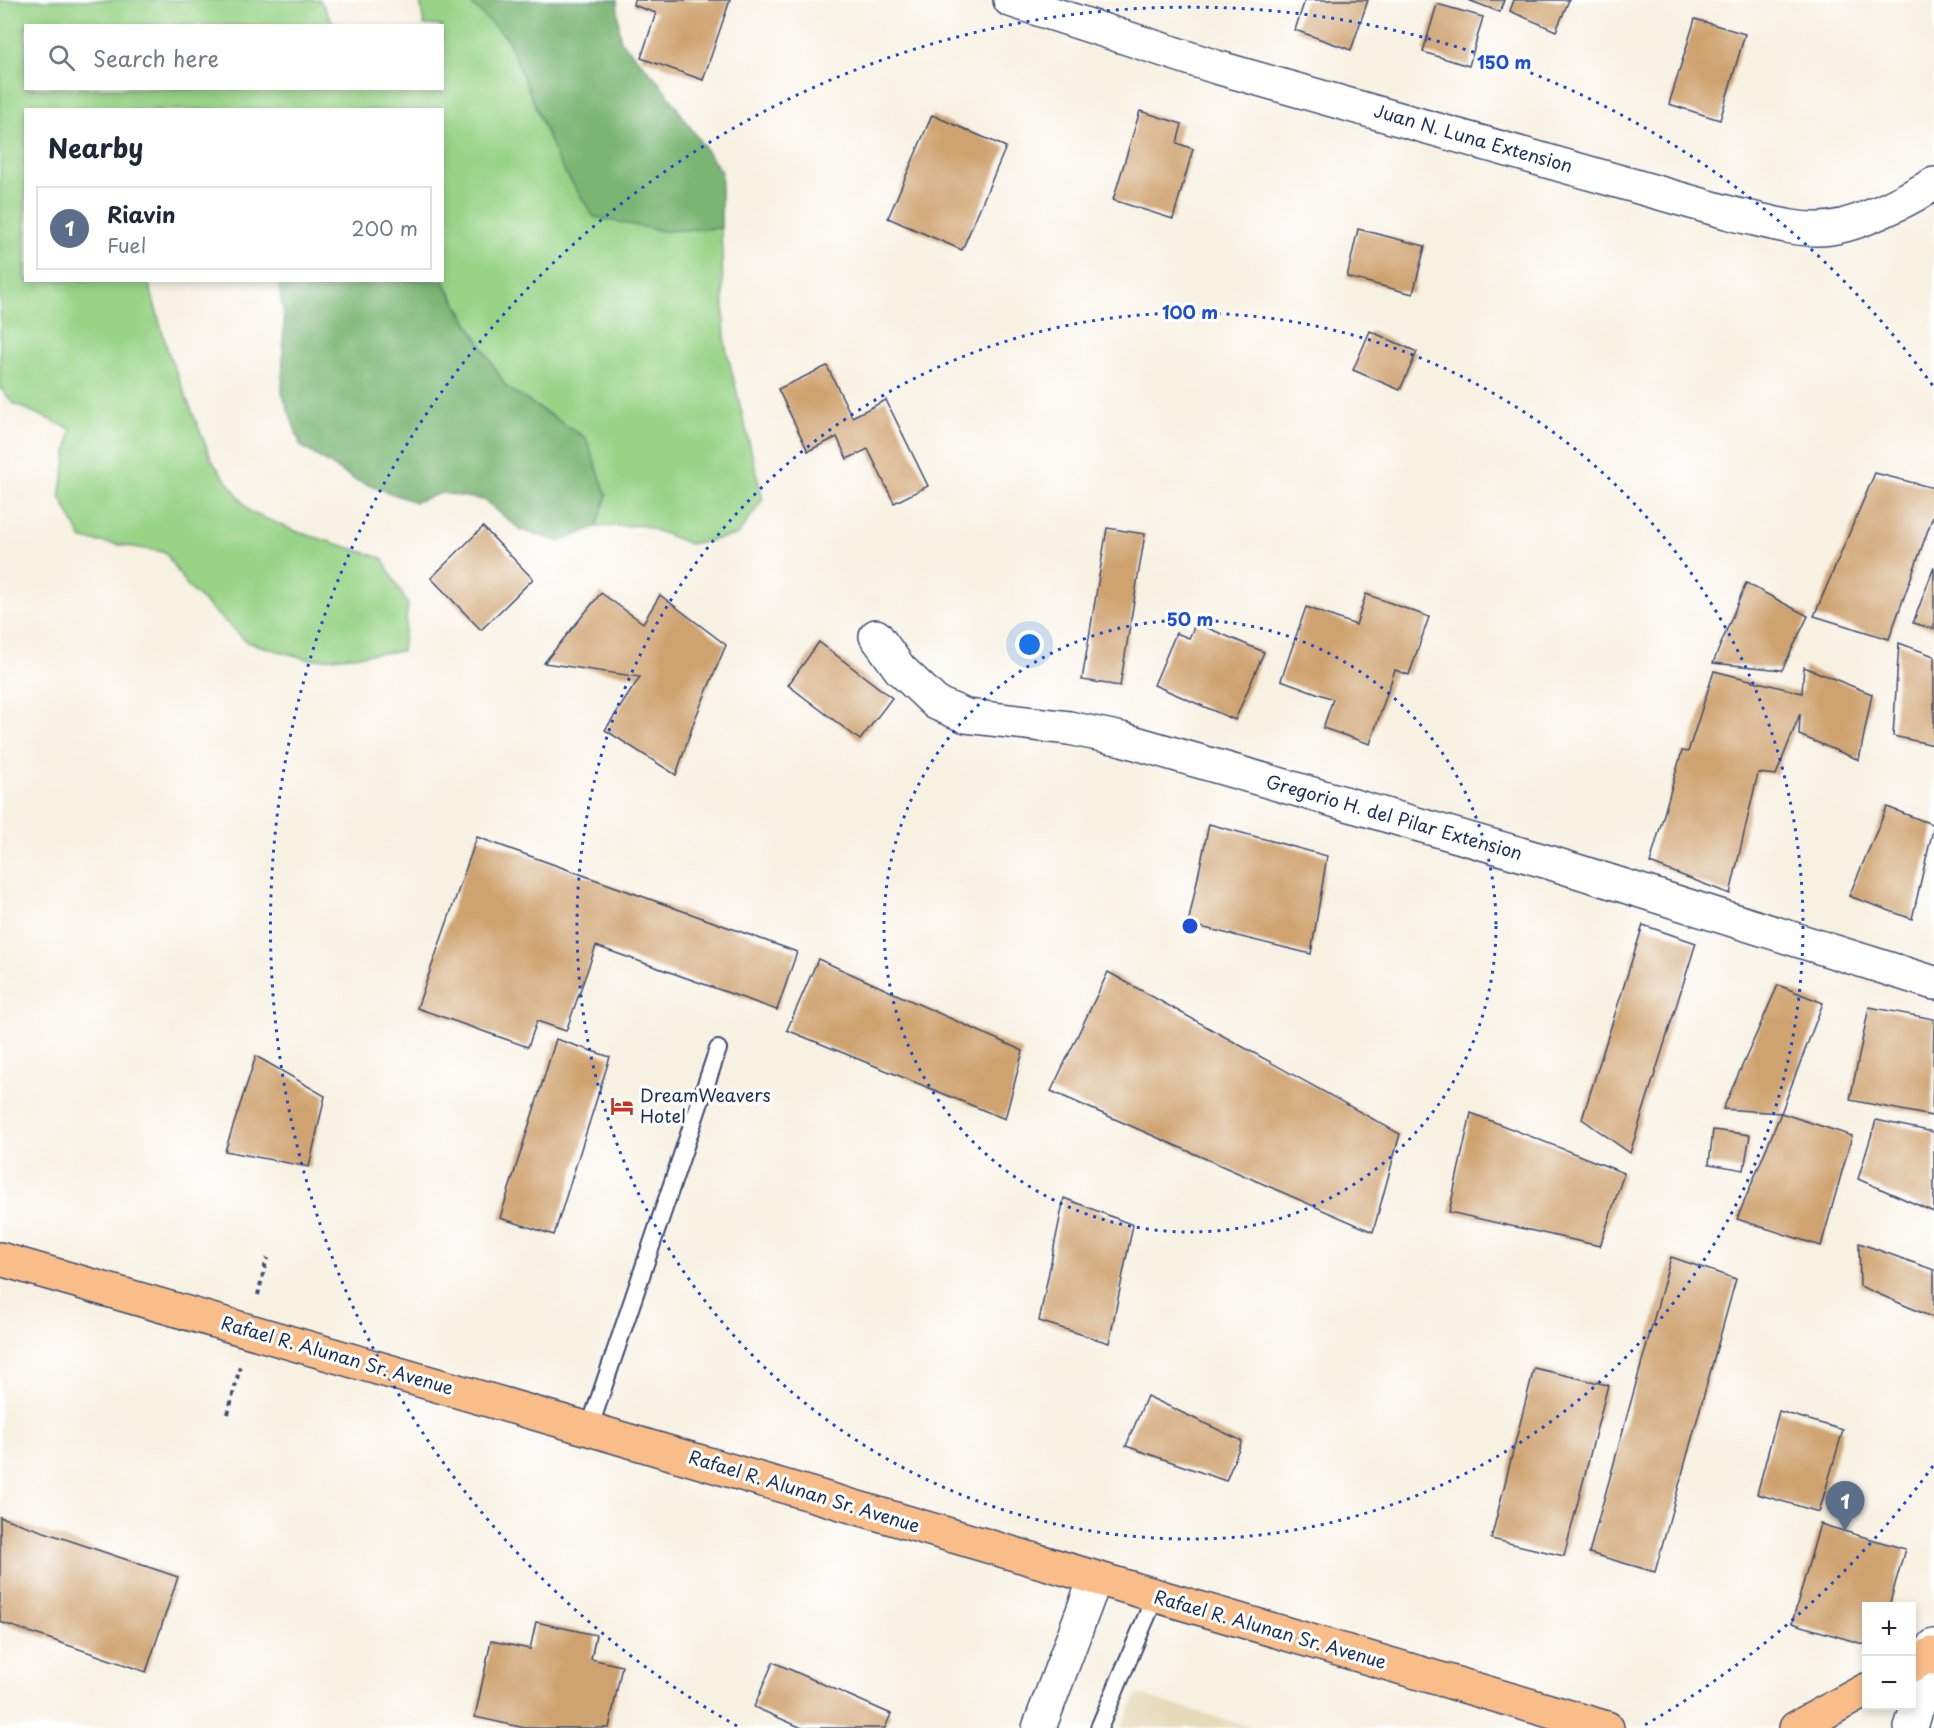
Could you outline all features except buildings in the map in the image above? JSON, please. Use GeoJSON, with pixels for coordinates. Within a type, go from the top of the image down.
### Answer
{"type":"FeatureCollection","features":[{"type":"Feature","properties":{"kind":"highway","name":"Rafael R. Alunan Sr. Avenue"},"geometry":{"type":"LineString","coordinates":[[0,1259],[589,1429],[1607,1728]]}},
{"type":"Feature","properties":{"kind":"highway"},"geometry":{"type":"LineString","coordinates":[[1796,1728],[1862,1692]]}},
{"type":"Feature","properties":{"kind":"street","name":"Juan N. Luna Extension"},"geometry":{"type":"LineString","coordinates":[[1010,0],[1216,67],[1737,214],[1802,229],[1821,230],[1850,225],[1934,184]]}},
{"type":"Feature","properties":{"kind":"street","name":"Gregorio H. del Pilar Extension"},"geometry":{"type":"LineString","coordinates":[[876,636],[900,669],[936,703],[966,716],[1069,728],[1122,739],[1537,859],[1934,983]]}},
{"type":"Feature","properties":{"kind":"street"},"geometry":{"type":"LineString","coordinates":[[1039,1728],[1095,1579]]}},
{"type":"Feature","properties":{"kind":"street"},"geometry":{"type":"LineString","coordinates":[[1911,1728],[1928,1656]]}},
{"type":"Feature","properties":{"kind":"lane"},"geometry":{"type":"LineString","coordinates":[[589,1429],[718,1049]]}},
{"type":"Feature","properties":{"kind":"lane"},"geometry":{"type":"LineString","coordinates":[[1099,1728],[1155,1597]]}},
{"type":"Feature","properties":{"kind":"shaded area"},"geometry":{"type":"Polygon","coordinates":[[[1137,1694],[1254,1728],[1121,1728],[1137,1694]]]}},
{"type":"Feature","properties":{"kind":"green space"},"geometry":{"type":"Polygon","coordinates":[[[0,0],[320,0],[333,24],[24,24],[24,90],[444,90],[444,24],[424,24],[420,0],[467,0],[507,38],[559,163],[663,231],[721,228],[725,344],[763,499],[738,535],[690,544],[642,525],[596,527],[607,496],[586,438],[506,387],[444,282],[444,108],[24,108],[24,282],[148,282],[168,352],[212,461],[250,512],[298,532],[382,558],[408,605],[402,651],[311,660],[247,642],[187,586],[165,552],[82,539],[60,497],[71,429],[14,404],[0,388],[0,0]]]}},
{"type":"Feature","properties":{"kind":"green space"},"geometry":{"type":"Polygon","coordinates":[[[467,0],[617,0],[620,40],[660,83],[721,172],[721,228],[663,231],[594,217],[559,163],[507,38],[467,0]]]}},
{"type":"Feature","properties":{"kind":"green space"},"geometry":{"type":"Polygon","coordinates":[[[278,282],[443,282],[506,387],[586,438],[607,496],[596,527],[560,542],[521,530],[484,500],[442,493],[415,502],[355,480],[301,446],[282,393],[284,318],[278,282]]]}},
{"type":"Feature","properties":{"kind":"place","name":"DreamWeavers Hotel"},"geometry":{"type":"Point","coordinates":[622,1106]}},
{"type":"Feature","properties":{"kind":"place","name":"Riavin"},"geometry":{"type":"Point","coordinates":[1845,1531]}}]}
